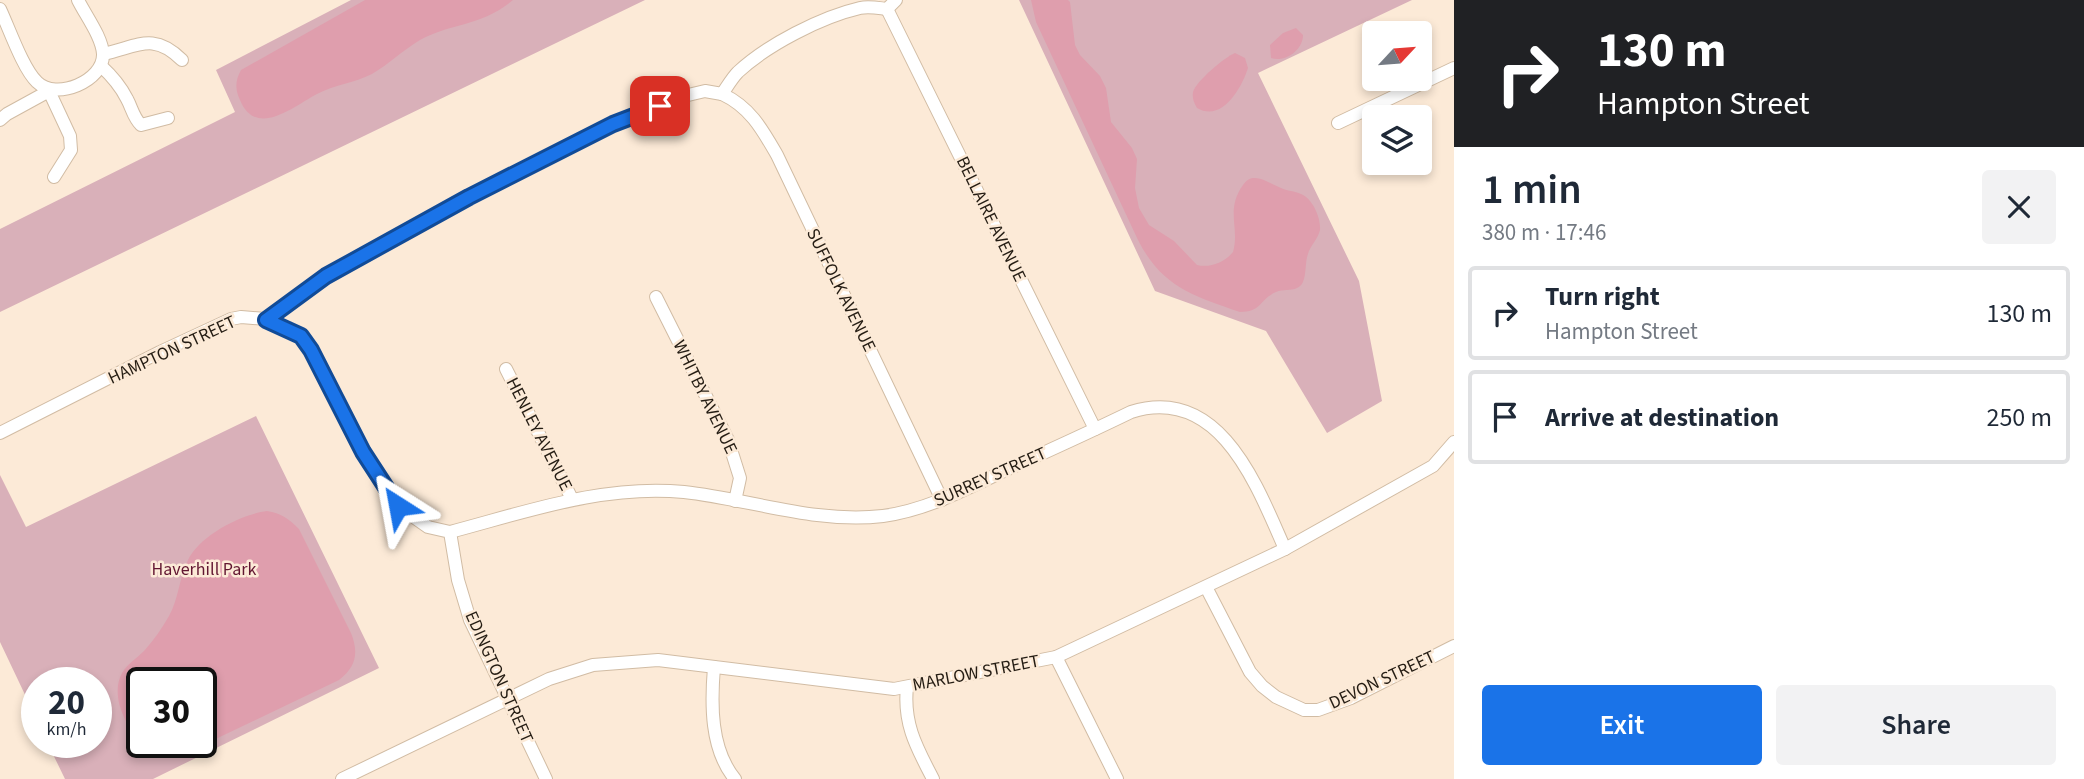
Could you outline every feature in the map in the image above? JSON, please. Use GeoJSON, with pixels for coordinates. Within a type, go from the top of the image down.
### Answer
{"type":"FeatureCollection","features":[{"type":"Feature","properties":{"kind":"street"},"geometry":{"type":"LineString","coordinates":[[78,0],[102,60],[129,102],[135,118],[141,125],[168,118]]}},
{"type":"Feature","properties":{"kind":"street"},"geometry":{"type":"LineString","coordinates":[[450,532],[428,527],[398,506],[363,452],[311,350],[301,336],[266,320],[326,276],[469,197],[613,124],[684,96],[705,91],[722,94],[736,74],[752,61],[794,36],[831,17],[861,8],[891,4]]}},
{"type":"Feature","properties":{"kind":"street","name":"BELLAIRE AVENUE"},"geometry":{"type":"LineString","coordinates":[[891,4],[1095,429]]}},
{"type":"Feature","properties":{"kind":"street"},"geometry":{"type":"LineString","coordinates":[[0,9],[29,72],[36,82],[49,91],[70,136],[71,150],[54,177]]}},
{"type":"Feature","properties":{"kind":"street"},"geometry":{"type":"LineString","coordinates":[[0,120],[49,91],[61,91],[82,83],[96,74],[102,60],[147,42],[158,43],[170,49],[182,61]]}},
{"type":"Feature","properties":{"kind":"street"},"geometry":{"type":"LineString","coordinates":[[1338,123],[1454,68]]}},
{"type":"Feature","properties":{"kind":"street","name":"SUFFOLK AVENUE"},"geometry":{"type":"LineString","coordinates":[[722,94],[750,112],[767,138],[942,500]]}},
{"type":"Feature","properties":{"kind":"street","name":"WHITBY AVENUE"},"geometry":{"type":"LineString","coordinates":[[656,297],[728,440],[740,478],[735,501]]}},
{"type":"Feature","properties":{"kind":"street","name":"HAMPTON STREET"},"geometry":{"type":"LineString","coordinates":[[0,433],[231,319],[241,317],[266,320]]}},
{"type":"Feature","properties":{"kind":"street","name":"HENLEY AVENUE"},"geometry":{"type":"LineString","coordinates":[[506,369],[572,499]]}},
{"type":"Feature","properties":{"kind":"street","name":"SURREY STREET"},"geometry":{"type":"LineString","coordinates":[[450,532],[572,499],[612,494],[668,492],[825,516],[884,516],[942,500],[1147,407],[1166,407],[1202,419],[1241,457],[1253,477],[1284,549]]}},
{"type":"Feature","properties":{"kind":"street","name":"MARLOW STREET"},"geometry":{"type":"LineString","coordinates":[[342,779],[507,699],[567,672],[593,665],[658,660],[894,689],[1056,657],[1284,549],[1433,466],[1454,442]]}},
{"type":"Feature","properties":{"kind":"street","name":"EDINGTON STREET"},"geometry":{"type":"LineString","coordinates":[[450,532],[458,580],[470,620],[546,779]]}},
{"type":"Feature","properties":{"kind":"street","name":"DEVON STREET"},"geometry":{"type":"LineString","coordinates":[[1206,587],[1250,673],[1262,687],[1276,697],[1304,710],[1318,710],[1351,698],[1454,646]]}},
{"type":"Feature","properties":{"kind":"street"},"geometry":{"type":"LineString","coordinates":[[1056,657],[1117,779]]}},
{"type":"Feature","properties":{"kind":"street"},"geometry":{"type":"LineString","coordinates":[[714,667],[711,705],[714,729],[729,772],[735,779]]}},
{"type":"Feature","properties":{"kind":"street"},"geometry":{"type":"LineString","coordinates":[[908,687],[906,701],[912,738],[933,779]]}},
{"type":"Feature","properties":{"kind":"green space"},"geometry":{"type":"Polygon","coordinates":[[[351,0],[645,0],[0,312],[0,229],[235,112],[216,70],[351,0]]]}},
{"type":"Feature","properties":{"kind":"green space"},"geometry":{"type":"Polygon","coordinates":[[[365,0],[513,0],[478,20],[432,34],[372,74],[324,91],[276,116],[256,117],[247,111],[237,89],[241,70],[365,0]]]}},
{"type":"Feature","properties":{"kind":"green space"},"geometry":{"type":"Polygon","coordinates":[[[1019,0],[1412,0],[1368,21],[1362,21],[1362,24],[1258,73],[1359,281],[1382,401],[1327,433],[1266,331],[1155,291],[1019,0]]]}},
{"type":"Feature","properties":{"kind":"green space"},"geometry":{"type":"Polygon","coordinates":[[[1031,0],[1070,2],[1075,45],[1080,55],[1100,76],[1106,88],[1111,122],[1132,148],[1137,159],[1135,188],[1139,208],[1149,225],[1174,241],[1197,265],[1212,265],[1221,262],[1233,252],[1235,203],[1247,181],[1251,178],[1261,179],[1299,193],[1313,204],[1320,225],[1319,233],[1308,254],[1300,286],[1276,292],[1257,308],[1240,312],[1193,295],[1157,269],[1138,240],[1036,22],[1031,0]]]}},
{"type":"Feature","properties":{"kind":"green space"},"geometry":{"type":"Polygon","coordinates":[[[1296,28],[1303,35],[1297,50],[1282,59],[1271,58],[1270,45],[1283,33],[1296,28]]]}},
{"type":"Feature","properties":{"kind":"green space"},"geometry":{"type":"Polygon","coordinates":[[[1235,53],[1245,58],[1248,68],[1236,93],[1223,107],[1215,111],[1197,108],[1193,96],[1195,87],[1211,70],[1235,53]]]}},
{"type":"Feature","properties":{"kind":"green space","name":"Haverhill Park"},"geometry":{"type":"Polygon","coordinates":[[[256,416],[379,668],[217,748],[217,667],[126,667],[126,758],[196,758],[153,779],[65,779],[55,758],[112,758],[112,667],[21,667],[21,686],[0,642],[0,475],[26,527],[256,416]]]}},
{"type":"Feature","properties":{"kind":"green space"},"geometry":{"type":"Polygon","coordinates":[[[257,513],[276,513],[299,529],[351,633],[355,647],[354,659],[349,670],[339,680],[217,738],[217,667],[127,667],[148,647],[169,616],[193,551],[233,521],[257,513]]]}},
{"type":"Feature","properties":{"kind":"green space"},"geometry":{"type":"Polygon","coordinates":[[[126,668],[126,721],[118,691],[122,673],[126,668]]]}},
{"type":"Feature","properties":{"kind":"route"},"geometry":{"type":"LineString","coordinates":[[398,506],[363,452],[311,350],[301,336],[266,320],[326,276],[469,197],[613,124],[660,106]]}}]}
